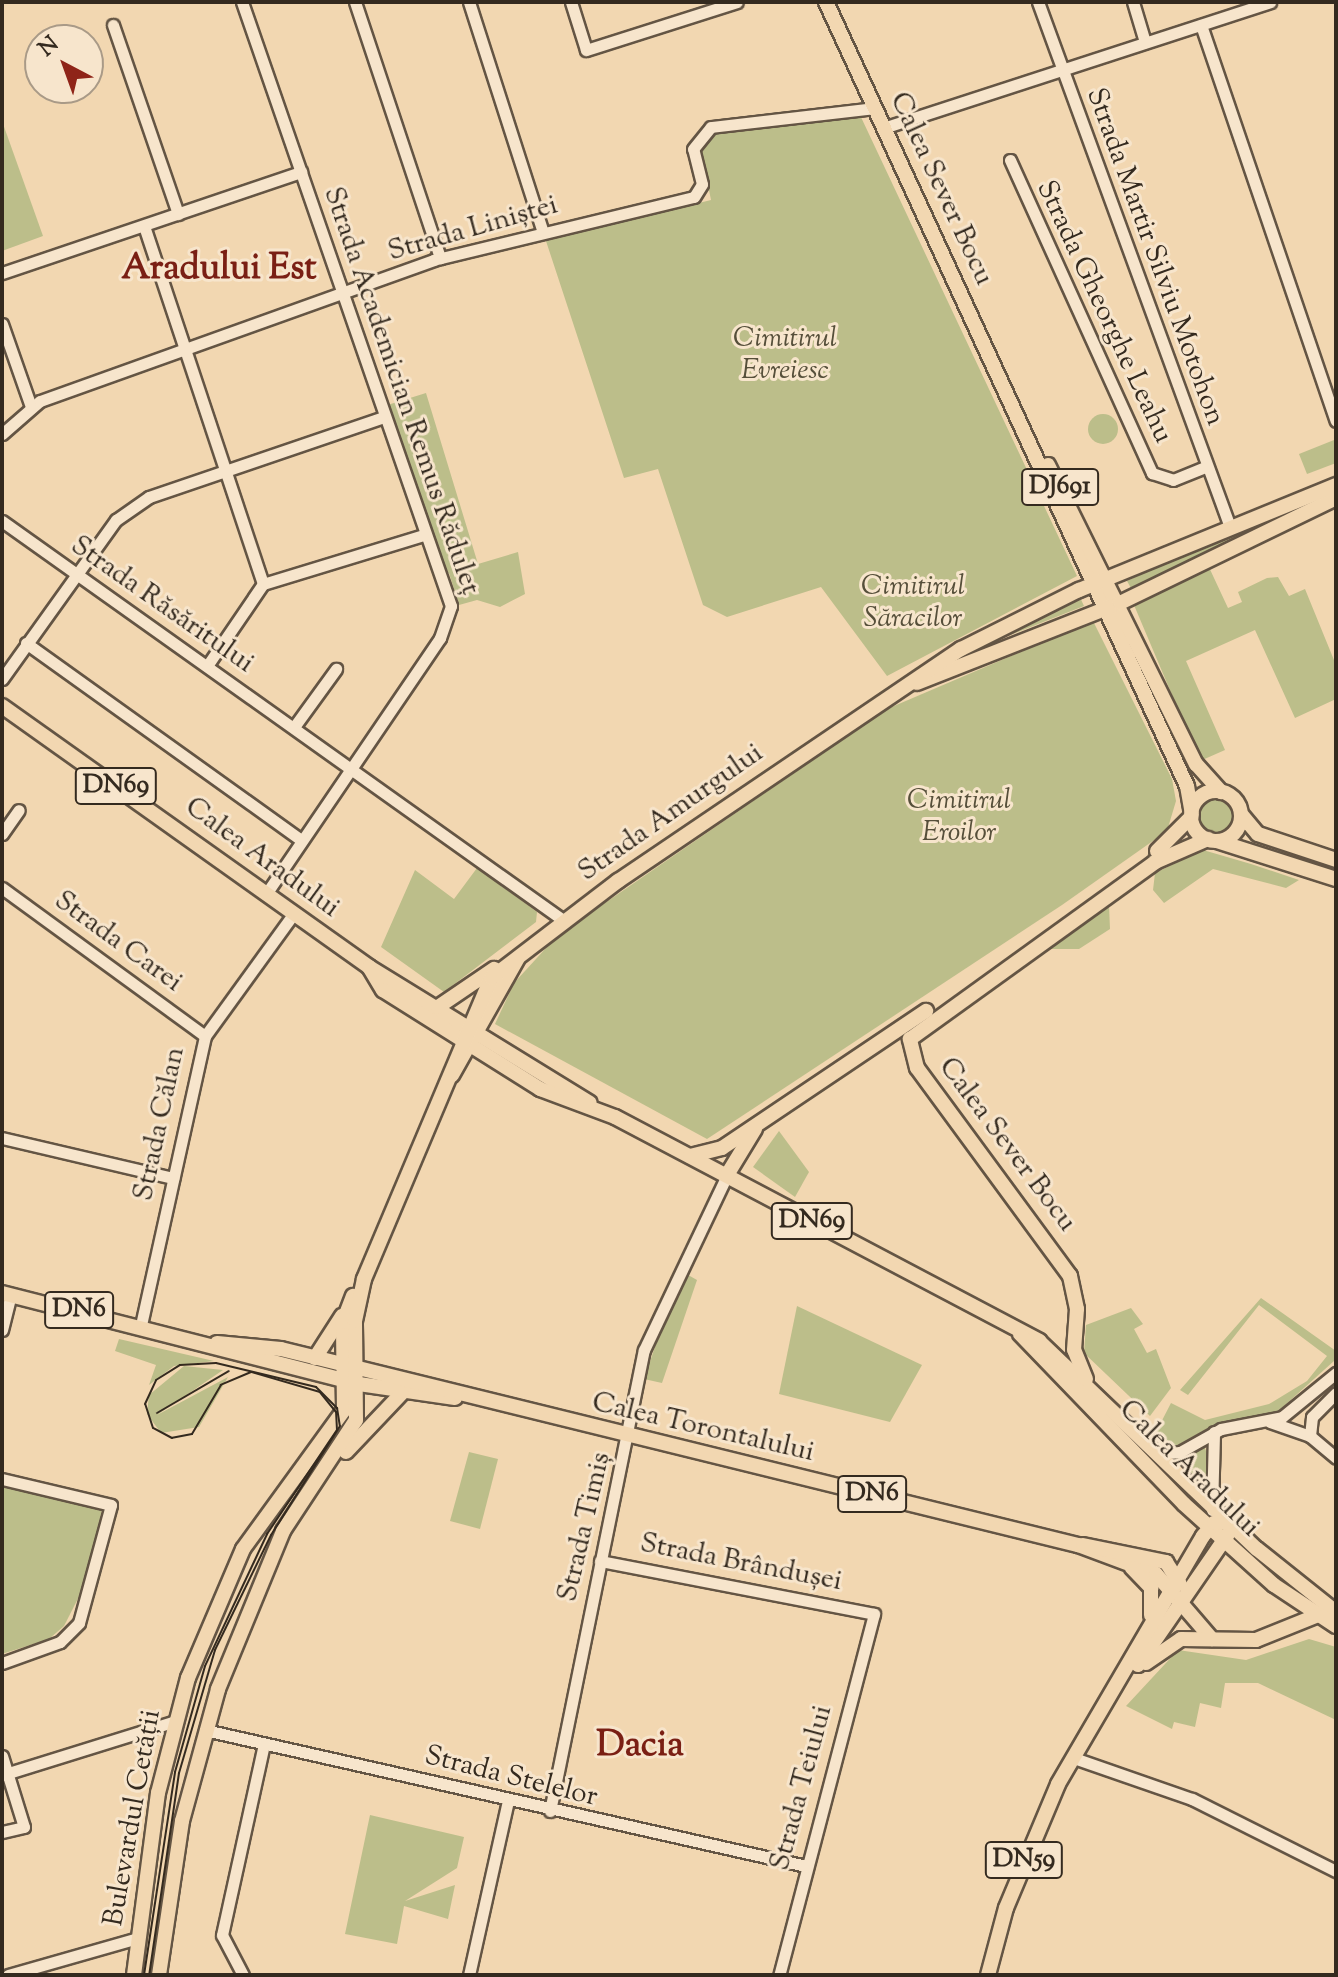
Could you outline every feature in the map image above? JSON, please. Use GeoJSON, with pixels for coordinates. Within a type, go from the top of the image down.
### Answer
{"type":"FeatureCollection","features":[{"type":"Feature","properties":{"kind":"main road","name":"Calea Sever Bocu"},"geometry":{"type":"LineString","coordinates":[[826,2],[1181,774],[1192,815]]}},
{"type":"Feature","properties":{"kind":"main road","name":"Calea Sever Bocu"},"geometry":{"type":"LineString","coordinates":[[1010,397],[1108,578],[1196,764],[1222,792]]}},
{"type":"Feature","properties":{"kind":"main road","name":"Strada Amurgului"},"geometry":{"type":"LineString","coordinates":[[468,1037],[503,967],[563,920],[857,715],[961,649],[1092,584],[1336,485]]}},
{"type":"Feature","properties":{"kind":"main road","name":"Strada Amurgului"},"geometry":{"type":"LineString","coordinates":[[857,715],[914,684],[1120,603],[1336,498]]}},
{"type":"Feature","properties":{"kind":"main road","name":"Calea Aradului"},"geometry":{"type":"LineString","coordinates":[[4,706],[369,967],[438,1007],[468,1037]]}},
{"type":"Feature","properties":{"kind":"main road"},"geometry":{"type":"LineString","coordinates":[[1166,843],[1181,814],[1181,774]]}},
{"type":"Feature","properties":{"kind":"main road","name":"DJ691"},"geometry":{"type":"LineString","coordinates":[[1222,792],[1241,812]]}},
{"type":"Feature","properties":{"kind":"main road"},"geometry":{"type":"LineString","coordinates":[[689,1156],[717,1151],[882,1042],[1166,843],[1192,815],[1202,796],[1222,792]]}},
{"type":"Feature","properties":{"kind":"main road"},"geometry":{"type":"LineString","coordinates":[[1210,840],[1233,834],[1241,812]]}},
{"type":"Feature","properties":{"kind":"main road"},"geometry":{"type":"LineString","coordinates":[[1241,812],[1258,834],[1336,860]]}},
{"type":"Feature","properties":{"kind":"main road","name":"DJ691"},"geometry":{"type":"LineString","coordinates":[[1192,815],[1210,840]]}},
{"type":"Feature","properties":{"kind":"main road","name":"Calea Sever Bocu"},"geometry":{"type":"LineString","coordinates":[[1098,1395],[1074,1355],[1077,1309],[1070,1276],[908,1049],[922,1024],[962,995],[1167,854],[1210,840]]}},
{"type":"Feature","properties":{"kind":"main road"},"geometry":{"type":"LineString","coordinates":[[1210,840],[1336,879]]}},
{"type":"Feature","properties":{"kind":"main road","name":"Strada Amurgului"},"geometry":{"type":"LineString","coordinates":[[468,1037],[518,958]]}},
{"type":"Feature","properties":{"kind":"main road","name":"Calea Aradului"},"geometry":{"type":"LineString","coordinates":[[369,967],[383,990],[468,1037],[540,1089],[597,1108],[1020,1334],[1039,1341],[1212,1508],[1334,1608]]}},
{"type":"Feature","properties":{"kind":"main road"},"geometry":{"type":"LineString","coordinates":[[438,1007],[503,967]]}},
{"type":"Feature","properties":{"kind":"main road"},"geometry":{"type":"LineString","coordinates":[[315,1358],[364,1279],[438,1100],[468,1037]]}},
{"type":"Feature","properties":{"kind":"main road"},"geometry":{"type":"LineString","coordinates":[[882,1042],[908,1049]]}},
{"type":"Feature","properties":{"kind":"main road"},"geometry":{"type":"LineString","coordinates":[[727,1175],[761,1123]]}},
{"type":"Feature","properties":{"kind":"main road"},"geometry":{"type":"LineString","coordinates":[[352,1374],[355,1321],[364,1279]]}},
{"type":"Feature","properties":{"kind":"main road","name":"Calea Torontalului"},"geometry":{"type":"LineString","coordinates":[[6,1294],[1078,1545],[1166,1562]]}},
{"type":"Feature","properties":{"kind":"main road"},"geometry":{"type":"LineString","coordinates":[[347,1309],[352,1374]]}},
{"type":"Feature","properties":{"kind":"main road","name":"Calea Aradului"},"geometry":{"type":"LineString","coordinates":[[1020,1334],[1209,1527],[1316,1616],[1336,1626]]}},
{"type":"Feature","properties":{"kind":"main road","name":"Calea Torontalului"},"geometry":{"type":"LineString","coordinates":[[217,1343],[315,1358],[402,1393],[456,1398]]}},
{"type":"Feature","properties":{"kind":"main road","name":"Bulevardul Cetății"},"geometry":{"type":"LineString","coordinates":[[159,1975],[174,1862],[205,1730],[277,1543],[315,1478],[354,1427],[352,1374]]}},
{"type":"Feature","properties":{"kind":"main road","name":"Bulevardul Cetății"},"geometry":{"type":"LineString","coordinates":[[134,1975],[175,1721],[230,1573],[342,1415],[352,1374]]}},
{"type":"Feature","properties":{"kind":"main road"},"geometry":{"type":"LineString","coordinates":[[315,1478],[402,1393]]}},
{"type":"Feature","properties":{"kind":"main road"},"geometry":{"type":"LineString","coordinates":[[1174,1582],[1209,1527],[1229,1522],[1225,1539],[1183,1600]]}},
{"type":"Feature","properties":{"kind":"main road"},"geometry":{"type":"LineString","coordinates":[[1198,1543],[1166,1562],[1183,1600],[1212,1639]]}},
{"type":"Feature","properties":{"kind":"main road","name":"Calea Torontalului"},"geometry":{"type":"LineString","coordinates":[[1078,1545],[1174,1582]]}},
{"type":"Feature","properties":{"kind":"main road","name":"DN6"},"geometry":{"type":"LineString","coordinates":[[1121,1562],[1151,1588],[1149,1626]]}},
{"type":"Feature","properties":{"kind":"main road","name":"DN59"},"geometry":{"type":"LineString","coordinates":[[991,1975],[1030,1843],[1074,1758],[1115,1693],[1174,1582]]}},
{"type":"Feature","properties":{"kind":"main road","name":"DN59"},"geometry":{"type":"LineString","coordinates":[[1115,1693],[1183,1600]]}},
{"type":"Feature","properties":{"kind":"main road"},"geometry":{"type":"LineString","coordinates":[[1130,1676],[1173,1641],[1256,1640],[1316,1616]]}},
{"type":"Feature","properties":{"kind":"street","name":"Strada Academician Remus Răduleț"},"geometry":{"type":"LineString","coordinates":[[242,2],[450,620],[300,839],[266,894]]}},
{"type":"Feature","properties":{"kind":"street"},"geometry":{"type":"LineString","coordinates":[[355,2],[440,258]]}},
{"type":"Feature","properties":{"kind":"street"},"geometry":{"type":"LineString","coordinates":[[469,2],[542,230]]}},
{"type":"Feature","properties":{"kind":"street"},"geometry":{"type":"LineString","coordinates":[[571,2],[586,50],[737,2]]}},
{"type":"Feature","properties":{"kind":"street","name":"Strada Martir Silviu Motohon"},"geometry":{"type":"LineString","coordinates":[[1038,2],[1230,527]]}},
{"type":"Feature","properties":{"kind":"street"},"geometry":{"type":"LineString","coordinates":[[1133,2],[1145,42]]}},
{"type":"Feature","properties":{"kind":"street"},"geometry":{"type":"LineString","coordinates":[[883,128],[1270,2]]}},
{"type":"Feature","properties":{"kind":"street"},"geometry":{"type":"LineString","coordinates":[[113,25],[178,214]]}},
{"type":"Feature","properties":{"kind":"street"},"geometry":{"type":"LineString","coordinates":[[1201,25],[1336,421]]}},
{"type":"Feature","properties":{"kind":"street","name":"Strada Liniștei"},"geometry":{"type":"LineString","coordinates":[[2,434],[31,407],[343,296],[440,258],[542,230],[694,197],[702,184],[693,149],[711,127],[874,108]]}},
{"type":"Feature","properties":{"kind":"street","name":"Strada Gheorghe Leahu"},"geometry":{"type":"LineString","coordinates":[[1010,160],[1152,473],[1173,480],[1206,467]]}},
{"type":"Feature","properties":{"kind":"street"},"geometry":{"type":"LineString","coordinates":[[2,273],[301,172]]}},
{"type":"Feature","properties":{"kind":"street"},"geometry":{"type":"LineString","coordinates":[[144,226],[263,584]]}},
{"type":"Feature","properties":{"kind":"street"},"geometry":{"type":"LineString","coordinates":[[2,324],[31,407]]}},
{"type":"Feature","properties":{"kind":"street"},"geometry":{"type":"LineString","coordinates":[[2,679],[116,520],[149,497],[384,417]]}},
{"type":"Feature","properties":{"kind":"street","name":"Strada Răsăritului"},"geometry":{"type":"LineString","coordinates":[[2,521],[563,920]]}},
{"type":"Feature","properties":{"kind":"street"},"geometry":{"type":"LineString","coordinates":[[207,666],[263,584],[423,535]]}},
{"type":"Feature","properties":{"kind":"street"},"geometry":{"type":"LineString","coordinates":[[26,643],[300,839]]}},
{"type":"Feature","properties":{"kind":"street"},"geometry":{"type":"LineString","coordinates":[[294,727],[336,669]]}},
{"type":"Feature","properties":{"kind":"street"},"geometry":{"type":"LineString","coordinates":[[2,834],[19,810]]}},
{"type":"Feature","properties":{"kind":"street","name":"Strada Carei"},"geometry":{"type":"LineString","coordinates":[[2,888],[205,1036]]}},
{"type":"Feature","properties":{"kind":"street","name":"Strada Călan"},"geometry":{"type":"LineString","coordinates":[[141,1325],[205,1036],[294,913]]}},
{"type":"Feature","properties":{"kind":"street"},"geometry":{"type":"LineString","coordinates":[[2,1138],[173,1178]]}},
{"type":"Feature","properties":{"kind":"street","name":"Strada Timiș"},"geometry":{"type":"LineString","coordinates":[[550,1811],[600,1561],[630,1440],[644,1350],[680,1264],[727,1175]]}},
{"type":"Feature","properties":{"kind":"street"},"geometry":{"type":"LineString","coordinates":[[2,1330],[6,1294]]}},
{"type":"Feature","properties":{"kind":"street"},"geometry":{"type":"LineString","coordinates":[[1157,1454],[1180,1452],[1214,1432],[1269,1421],[1295,1409],[1336,1373]]}},
{"type":"Feature","properties":{"kind":"street"},"geometry":{"type":"LineString","coordinates":[[1310,1436],[1312,1417],[1336,1393]]}},
{"type":"Feature","properties":{"kind":"street"},"geometry":{"type":"LineString","coordinates":[[1269,1421],[1310,1436],[1336,1458]]}},
{"type":"Feature","properties":{"kind":"street"},"geometry":{"type":"LineString","coordinates":[[1209,1527],[1214,1432]]}},
{"type":"Feature","properties":{"kind":"street"},"geometry":{"type":"LineString","coordinates":[[2,1479],[111,1505],[79,1623],[60,1642],[2,1663]]}},
{"type":"Feature","properties":{"kind":"street","name":"Strada Brândușei"},"geometry":{"type":"LineString","coordinates":[[600,1561],[874,1614]]}},
{"type":"Feature","properties":{"kind":"street"},"geometry":{"type":"LineString","coordinates":[[1316,1616],[1334,1608]]}},
{"type":"Feature","properties":{"kind":"street","name":"Strada Teiului"},"geometry":{"type":"LineString","coordinates":[[779,1975],[874,1614]]}},
{"type":"Feature","properties":{"kind":"street"},"geometry":{"type":"LineString","coordinates":[[5,1774],[175,1721]]}},
{"type":"Feature","properties":{"kind":"street","name":"Strada Stelelor"},"geometry":{"type":"LineString","coordinates":[[205,1730],[579,1819],[806,1866]]}},
{"type":"Feature","properties":{"kind":"street"},"geometry":{"type":"LineString","coordinates":[[243,1975],[222,1935],[264,1744]]}},
{"type":"Feature","properties":{"kind":"street"},"geometry":{"type":"LineString","coordinates":[[2,1756],[5,1774],[24,1827],[2,1832]]}},
{"type":"Feature","properties":{"kind":"street"},"geometry":{"type":"LineString","coordinates":[[1074,1758],[1133,1776],[1336,1871]]}},
{"type":"Feature","properties":{"kind":"street"},"geometry":{"type":"LineString","coordinates":[[469,1975],[508,1800]]}},
{"type":"Feature","properties":{"kind":"street"},"geometry":{"type":"LineString","coordinates":[[8,1975],[138,1938]]}},
{"type":"Feature","properties":{"kind":"green space","name":"Cimitirul Evreiesc"},"geometry":{"type":"Polygon","coordinates":[[[860,115],[1077,576],[887,676],[821,587],[727,617],[703,605],[658,469],[624,478],[546,241],[711,200],[700,145],[718,129],[860,115]]]}},
{"type":"Feature","properties":{"kind":"green space"},"geometry":{"type":"Polygon","coordinates":[[[2,121],[43,236],[2,251],[2,121]]]}},
{"type":"Feature","properties":{"kind":"green space"},"geometry":{"type":"Polygon","coordinates":[[[426,393],[478,564],[518,552],[525,594],[500,607],[477,600],[459,605],[449,573],[439,576],[381,407],[426,393]]]}},
{"type":"Feature","properties":{"kind":"green space"},"geometry":{"type":"Polygon","coordinates":[[[1103,414],[1114,418],[1118,429],[1114,440],[1103,444],[1092,440],[1088,429],[1092,418],[1103,414]]]}},
{"type":"Feature","properties":{"kind":"green space"},"geometry":{"type":"Polygon","coordinates":[[[1334,440],[1336,463],[1307,474],[1299,454],[1334,440]]]}},
{"type":"Feature","properties":{"kind":"green space"},"geometry":{"type":"Polygon","coordinates":[[[1336,492],[1132,590],[1127,581],[1197,547],[1336,492]]]}},
{"type":"Feature","properties":{"kind":"green space"},"geometry":{"type":"Polygon","coordinates":[[[1207,563],[1228,608],[1242,602],[1238,592],[1267,578],[1278,577],[1289,596],[1305,589],[1336,665],[1336,699],[1295,718],[1255,630],[1186,661],[1225,750],[1200,761],[1131,598],[1207,563]]]}},
{"type":"Feature","properties":{"kind":"green space"},"geometry":{"type":"Polygon","coordinates":[[[1078,593],[1084,606],[954,657],[1078,593]]]}},
{"type":"Feature","properties":{"kind":"green space","name":"Cimitirul Eroilor"},"geometry":{"type":"Polygon","coordinates":[[[1093,621],[1172,779],[1176,801],[1167,831],[1062,905],[707,1139],[495,1024],[514,983],[557,936],[887,709],[1093,621]]]}},
{"type":"Feature","properties":{"kind":"green space"},"geometry":{"type":"Polygon","coordinates":[[[1217,791],[1234,798],[1241,815],[1234,832],[1217,839],[1200,832],[1193,815],[1200,798],[1217,791]]]}},
{"type":"Feature","properties":{"kind":"green space"},"geometry":{"type":"Polygon","coordinates":[[[1203,850],[1299,880],[1286,888],[1213,869],[1164,903],[1153,890],[1155,873],[1203,850]]]}},
{"type":"Feature","properties":{"kind":"green space"},"geometry":{"type":"Polygon","coordinates":[[[477,868],[537,912],[536,922],[444,992],[381,947],[415,870],[454,899],[477,868]]]}},
{"type":"Feature","properties":{"kind":"green space"},"geometry":{"type":"Polygon","coordinates":[[[1109,905],[1110,929],[1079,949],[1045,949],[1109,905]]]}},
{"type":"Feature","properties":{"kind":"green space"},"geometry":{"type":"Polygon","coordinates":[[[779,1131],[809,1172],[795,1197],[753,1167],[779,1131]]]}},
{"type":"Feature","properties":{"kind":"green space"},"geometry":{"type":"Polygon","coordinates":[[[681,1271],[697,1280],[662,1383],[644,1379],[681,1271]]]}},
{"type":"Feature","properties":{"kind":"green space"},"geometry":{"type":"Polygon","coordinates":[[[1261,1298],[1336,1351],[1334,1361],[1275,1414],[1208,1428],[1171,1449],[1161,1445],[1155,1434],[1171,1403],[1205,1420],[1269,1404],[1307,1381],[1327,1356],[1259,1305],[1188,1395],[1180,1390],[1261,1298]]]}},
{"type":"Feature","properties":{"kind":"green space"},"geometry":{"type":"Polygon","coordinates":[[[797,1306],[922,1365],[890,1422],[779,1394],[797,1306]]]}},
{"type":"Feature","properties":{"kind":"green space"},"geometry":{"type":"Polygon","coordinates":[[[1131,1308],[1143,1324],[1134,1329],[1147,1353],[1156,1349],[1171,1388],[1150,1416],[1084,1353],[1086,1325],[1131,1308]]]}},
{"type":"Feature","properties":{"kind":"green space"},"geometry":{"type":"Polygon","coordinates":[[[119,1339],[214,1361],[174,1366],[149,1385],[156,1365],[115,1351],[119,1339]]]}},
{"type":"Feature","properties":{"kind":"green space"},"geometry":{"type":"Polygon","coordinates":[[[184,1366],[223,1370],[157,1415],[228,1377],[199,1427],[161,1433],[147,1414],[149,1395],[184,1366]]]}},
{"type":"Feature","properties":{"kind":"green space"},"geometry":{"type":"Polygon","coordinates":[[[1203,1442],[1212,1469],[1198,1480],[1174,1458],[1203,1442]]]}},
{"type":"Feature","properties":{"kind":"green space"},"geometry":{"type":"Polygon","coordinates":[[[469,1452],[498,1459],[480,1529],[450,1521],[469,1452]]]}},
{"type":"Feature","properties":{"kind":"green space"},"geometry":{"type":"Polygon","coordinates":[[[2,1483],[102,1508],[89,1577],[64,1626],[49,1639],[2,1654],[2,1483]]]}},
{"type":"Feature","properties":{"kind":"green space"},"geometry":{"type":"Polygon","coordinates":[[[1309,1639],[1336,1647],[1336,1720],[1258,1683],[1225,1683],[1221,1708],[1200,1703],[1195,1727],[1174,1722],[1172,1729],[1126,1706],[1178,1650],[1246,1660],[1309,1639]]]}},
{"type":"Feature","properties":{"kind":"green space"},"geometry":{"type":"Polygon","coordinates":[[[370,1815],[464,1837],[457,1868],[405,1901],[455,1885],[448,1919],[404,1906],[397,1944],[345,1934],[370,1815]]]}},
{"type":"Feature","properties":{"kind":"tram line"},"geometry":{"type":"LineString","coordinates":[[144,1975],[175,1772],[205,1666],[267,1534],[337,1430],[336,1412],[320,1392],[251,1372],[221,1385],[192,1434],[172,1438],[153,1428],[145,1404],[156,1380],[180,1365],[216,1363],[316,1387],[337,1408],[340,1426],[271,1535],[215,1650],[179,1773],[149,1975]]}},
{"type":"Feature","properties":{"kind":"tram line"},"geometry":{"type":"LineString","coordinates":[[157,1413],[229,1371]]}},
{"type":"Feature","properties":{"kind":"district","name":"Aradului Est"},"geometry":{"type":"Point","coordinates":[219,270]}},
{"type":"Feature","properties":{"kind":"district","name":"Dacia"},"geometry":{"type":"Point","coordinates":[640,1747]}},
{"type":"Feature","properties":{"kind":"park label","name":"Cimitirul Săracilor"},"geometry":{"type":"Point","coordinates":[913,603]}}]}
